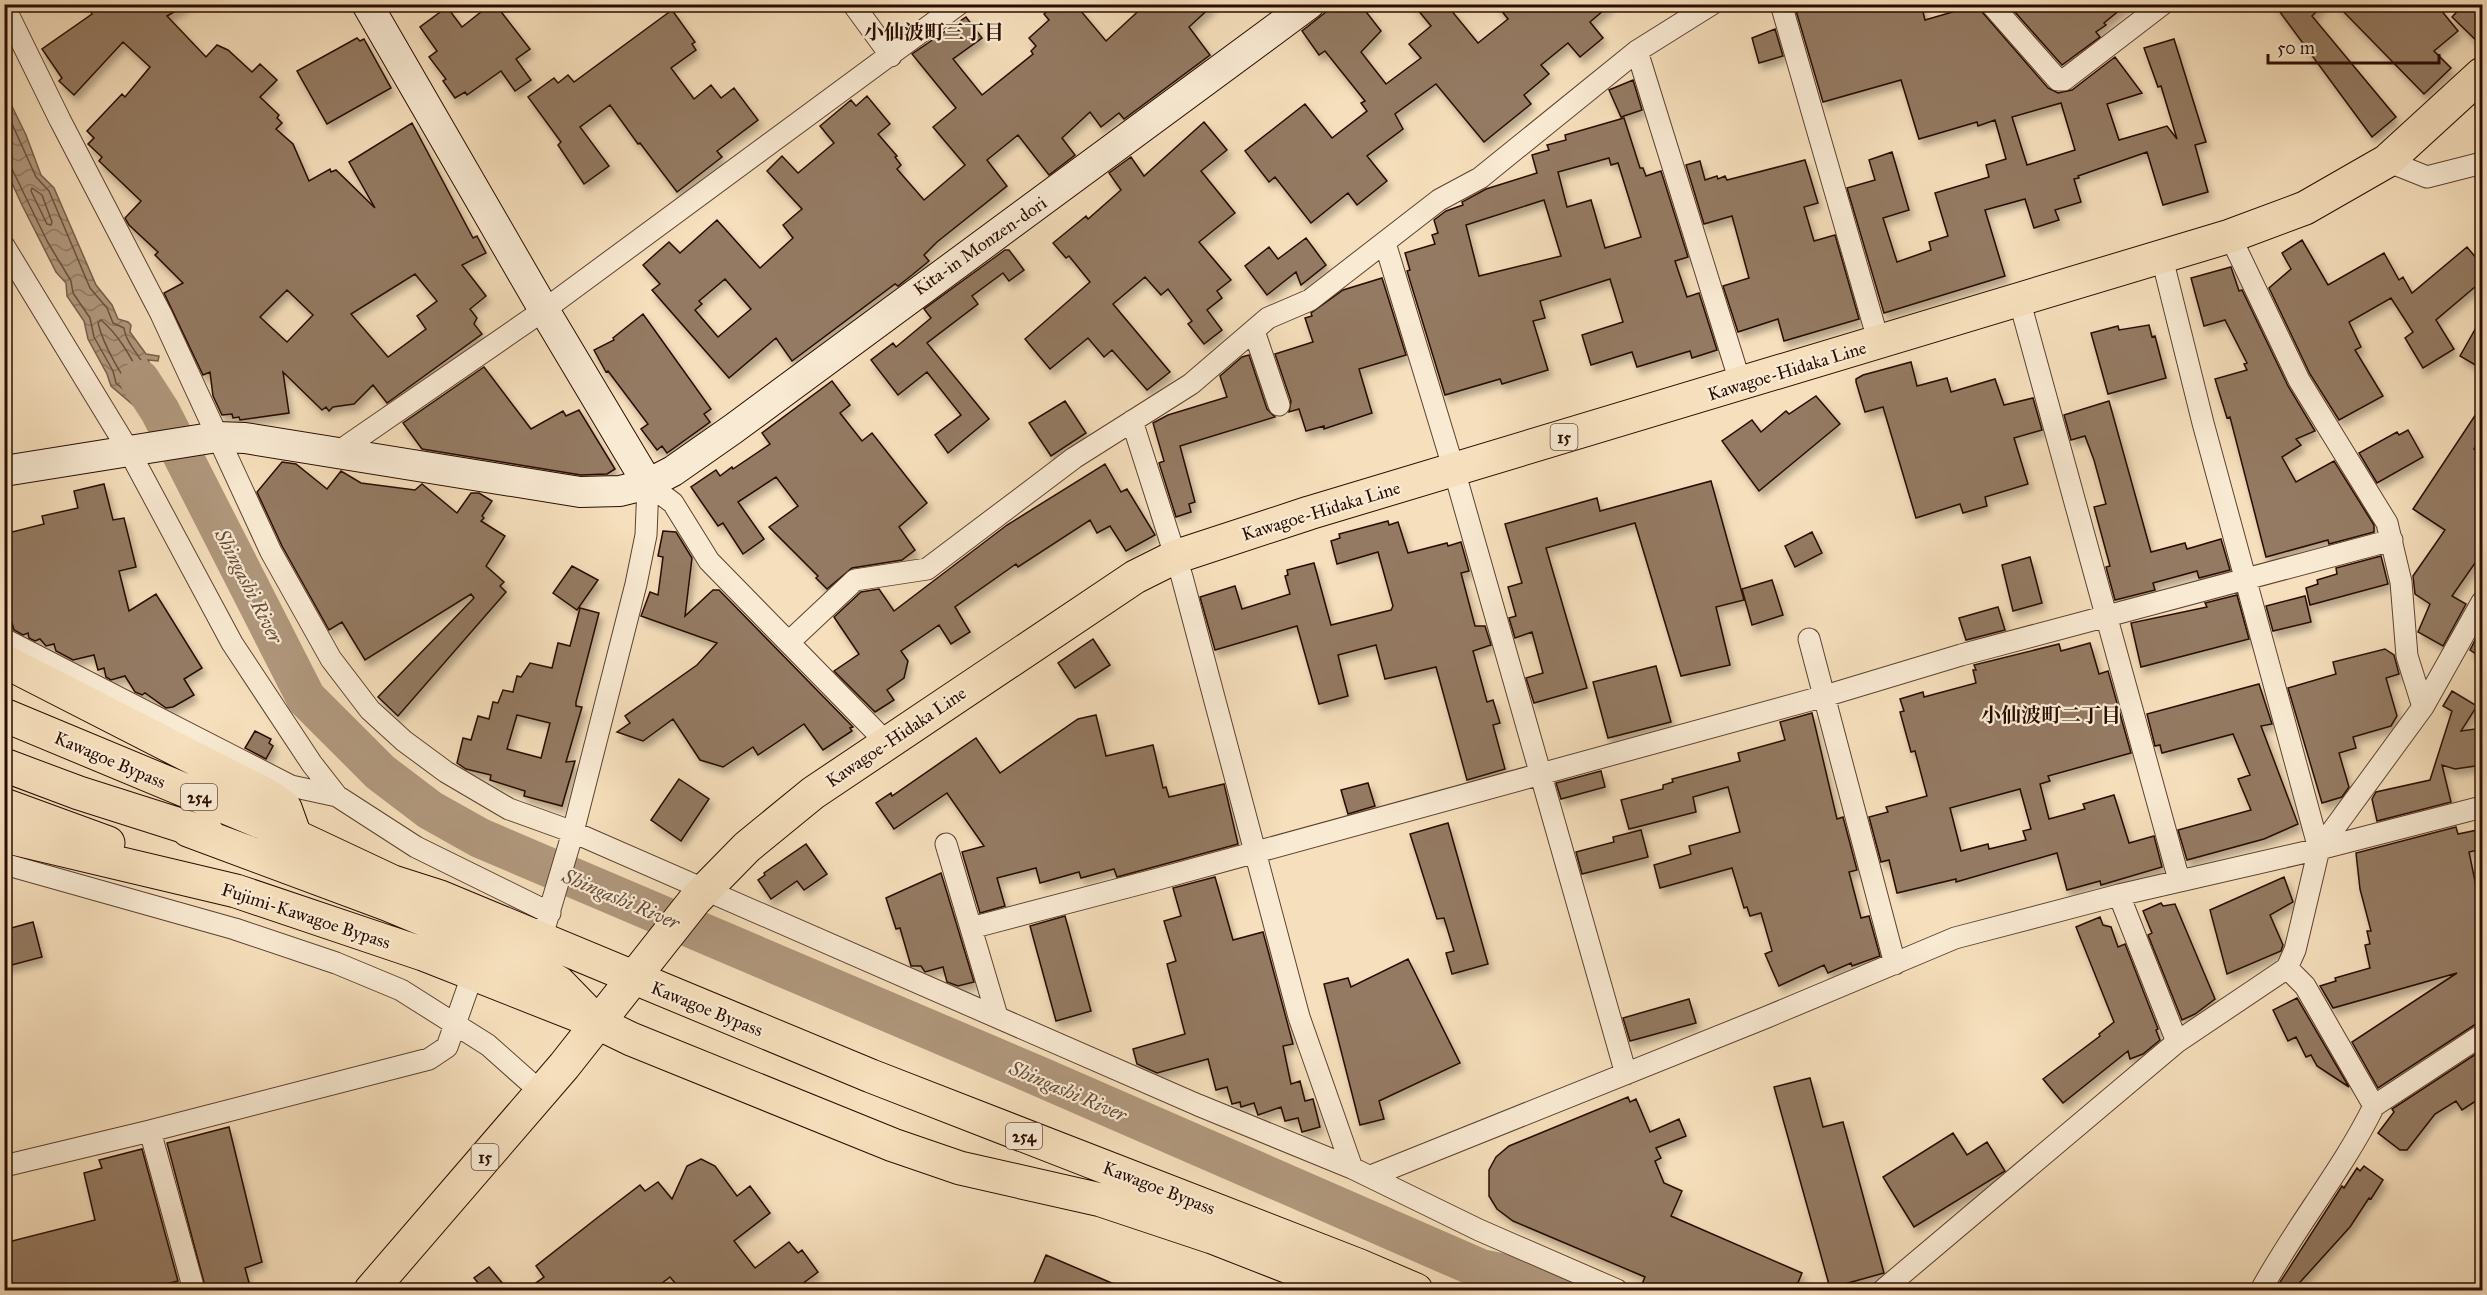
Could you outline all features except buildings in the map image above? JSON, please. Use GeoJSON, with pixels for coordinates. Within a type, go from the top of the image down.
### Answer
{"type":"FeatureCollection","features":[{"type":"Feature","properties":{"kind":"main road","name":"Kawagoe-Hidaka Line"},"geometry":{"type":"LineString","coordinates":[[371,1290],[542,1093],[700,895],[747,847],[813,793],[1093,603],[1135,577],[1175,557],[1454,470],[2162,258],[2305,208],[2387,161],[2482,74]]}},
{"type":"Feature","properties":{"kind":"main road","name":"254"},"geometry":{"type":"LineString","coordinates":[[4,661],[280,803],[285,808],[295,836]]}},
{"type":"Feature","properties":{"kind":"main road","name":"Kawagoe Bypass"},"geometry":{"type":"LineString","coordinates":[[4,716],[295,836],[393,882],[440,897],[548,918],[633,979],[871,1076],[1360,1266],[1416,1290]]}},
{"type":"Feature","properties":{"kind":"main road","name":"254"},"geometry":{"type":"LineString","coordinates":[[4,765],[188,830],[393,882]]}},
{"type":"Feature","properties":{"kind":"main road"},"geometry":{"type":"LineString","coordinates":[[4,805],[236,891]]}},
{"type":"Feature","properties":{"kind":"main road"},"geometry":{"type":"LineString","coordinates":[[188,830],[387,904],[517,958],[559,983],[598,1023]]}},
{"type":"Feature","properties":{"kind":"main road","name":"Fujimi-Kawagoe Bypass"},"geometry":{"type":"LineString","coordinates":[[4,836],[236,891],[412,950],[472,976],[598,1023]]}},
{"type":"Feature","properties":{"kind":"main road","name":"Kawagoe Bypass"},"geometry":{"type":"LineString","coordinates":[[598,1023],[631,1039],[893,1145],[960,1168],[1101,1200],[1212,1237],[1348,1290]]}},
{"type":"Feature","properties":{"kind":"street"},"geometry":{"type":"LineString","coordinates":[[367,4],[544,310],[648,484],[673,503],[709,561],[790,641],[888,744]]}},
{"type":"Feature","properties":{"kind":"street"},"geometry":{"type":"LineString","coordinates":[[853,4],[891,56]]}},
{"type":"Feature","properties":{"kind":"street"},"geometry":{"type":"LineString","coordinates":[[338,452],[544,310],[960,4]]}},
{"type":"Feature","properties":{"kind":"street","name":"Kita-in Monzen-dori"},"geometry":{"type":"LineString","coordinates":[[4,471],[212,438],[271,441],[580,492],[620,491],[648,484],[673,471],[733,429],[904,300],[1103,159],[1309,4]]}},
{"type":"Feature","properties":{"kind":"street"},"geometry":{"type":"LineString","coordinates":[[790,641],[855,580],[927,569],[1074,458],[1191,384],[1268,318],[1310,300],[1439,200],[1480,178],[1637,51],[1712,4]]}},
{"type":"Feature","properties":{"kind":"street"},"geometry":{"type":"LineString","coordinates":[[1780,4],[1879,343]]}},
{"type":"Feature","properties":{"kind":"street"},"geometry":{"type":"LineString","coordinates":[[1991,4],[2058,80],[2064,80],[2163,4]]}},
{"type":"Feature","properties":{"kind":"street"},"geometry":{"type":"LineString","coordinates":[[4,6],[60,120],[161,314],[212,438],[271,552],[331,659],[370,710],[404,741],[446,772],[487,797],[571,841],[997,1016],[1198,1105],[1361,1172],[1479,1230],[1617,1290]]}},
{"type":"Feature","properties":{"kind":"street"},"geometry":{"type":"LineString","coordinates":[[1637,51],[1741,385]]}},
{"type":"Feature","properties":{"kind":"street"},"geometry":{"type":"LineString","coordinates":[[2387,161],[2427,177],[2482,163]]}},
{"type":"Feature","properties":{"kind":"street"},"geometry":{"type":"LineString","coordinates":[[2230,236],[2299,380],[2387,523],[2401,582],[2407,656],[2422,707]]}},
{"type":"Feature","properties":{"kind":"street"},"geometry":{"type":"LineString","coordinates":[[1385,243],[1454,470],[1626,1074]]}},
{"type":"Feature","properties":{"kind":"street"},"geometry":{"type":"LineString","coordinates":[[4,246],[134,451],[232,643],[312,764],[337,795],[416,847],[548,918],[598,1023]]}},
{"type":"Feature","properties":{"kind":"street"},"geometry":{"type":"LineString","coordinates":[[2162,258],[2203,423],[2319,849]]}},
{"type":"Feature","properties":{"kind":"street"},"geometry":{"type":"LineString","coordinates":[[2019,299],[2179,880]]}},
{"type":"Feature","properties":{"kind":"street"},"geometry":{"type":"LineString","coordinates":[[1254,331],[1279,405]]}},
{"type":"Feature","properties":{"kind":"street"},"geometry":{"type":"LineString","coordinates":[[1132,421],[1175,557],[1299,1017],[1361,1172]]}},
{"type":"Feature","properties":{"kind":"street"},"geometry":{"type":"LineString","coordinates":[[548,918],[571,841],[636,584],[646,535],[648,484]]}},
{"type":"Feature","properties":{"kind":"street"},"geometry":{"type":"LineString","coordinates":[[970,928],[1158,879],[1254,850],[1825,696],[1961,655],[2392,540]]}},
{"type":"Feature","properties":{"kind":"street"},"geometry":{"type":"LineString","coordinates":[[1883,1290],[2177,1042],[2287,968],[2295,950],[2319,849],[2422,707],[2482,602]]}},
{"type":"Feature","properties":{"kind":"street"},"geometry":{"type":"LineString","coordinates":[[4,639],[291,786],[337,795]]}},
{"type":"Feature","properties":{"kind":"street"},"geometry":{"type":"LineString","coordinates":[[1809,639],[1895,964]]}},
{"type":"Feature","properties":{"kind":"street"},"geometry":{"type":"LineString","coordinates":[[1361,1172],[1626,1074],[1955,938],[2179,880],[2319,849],[2482,807]]}},
{"type":"Feature","properties":{"kind":"street"},"geometry":{"type":"LineString","coordinates":[[946,844],[997,1016]]}},
{"type":"Feature","properties":{"kind":"street"},"geometry":{"type":"LineString","coordinates":[[4,864],[224,926],[336,963],[401,990],[488,1045],[542,1093]]}},
{"type":"Feature","properties":{"kind":"street"},"geometry":{"type":"LineString","coordinates":[[2119,895],[2177,1042]]}},
{"type":"Feature","properties":{"kind":"street"},"geometry":{"type":"LineString","coordinates":[[2287,968],[2305,986],[2374,1106]]}},
{"type":"Feature","properties":{"kind":"street"},"geometry":{"type":"LineString","coordinates":[[4,1166],[429,1059],[447,1047],[472,976]]}},
{"type":"Feature","properties":{"kind":"street"},"geometry":{"type":"LineString","coordinates":[[2261,1290],[2284,1248],[2353,1149],[2374,1106],[2482,1035]]}},
{"type":"Feature","properties":{"kind":"street"},"geometry":{"type":"LineString","coordinates":[[150,1131],[194,1290]]}},
{"type":"Feature","properties":{"kind":"water"},"geometry":{"type":"Polygon","coordinates":[[[5,92],[26,135],[41,175],[54,188],[96,285],[112,305],[118,319],[131,325],[130,332],[146,354],[159,356],[158,361],[148,360],[159,381],[155,389],[173,427],[154,430],[145,422],[139,410],[111,386],[88,339],[84,321],[67,296],[66,283],[56,272],[6,170],[5,92]]]}},
{"type":"Feature","properties":{"kind":"waterway","name":"Shingashi River"},"geometry":{"type":"LineString","coordinates":[[140,380],[160,411],[306,698],[380,772],[430,810],[480,838],[1036,1075],[1481,1269],[1554,1284],[1568,1290]]}},
{"type":"Feature","properties":{"kind":"district","name":"小仙波町三丁目"},"geometry":{"type":"Point","coordinates":[934,32]}},
{"type":"Feature","properties":{"kind":"district","name":"小仙波町二丁目"},"geometry":{"type":"Point","coordinates":[2051,715]}}]}
